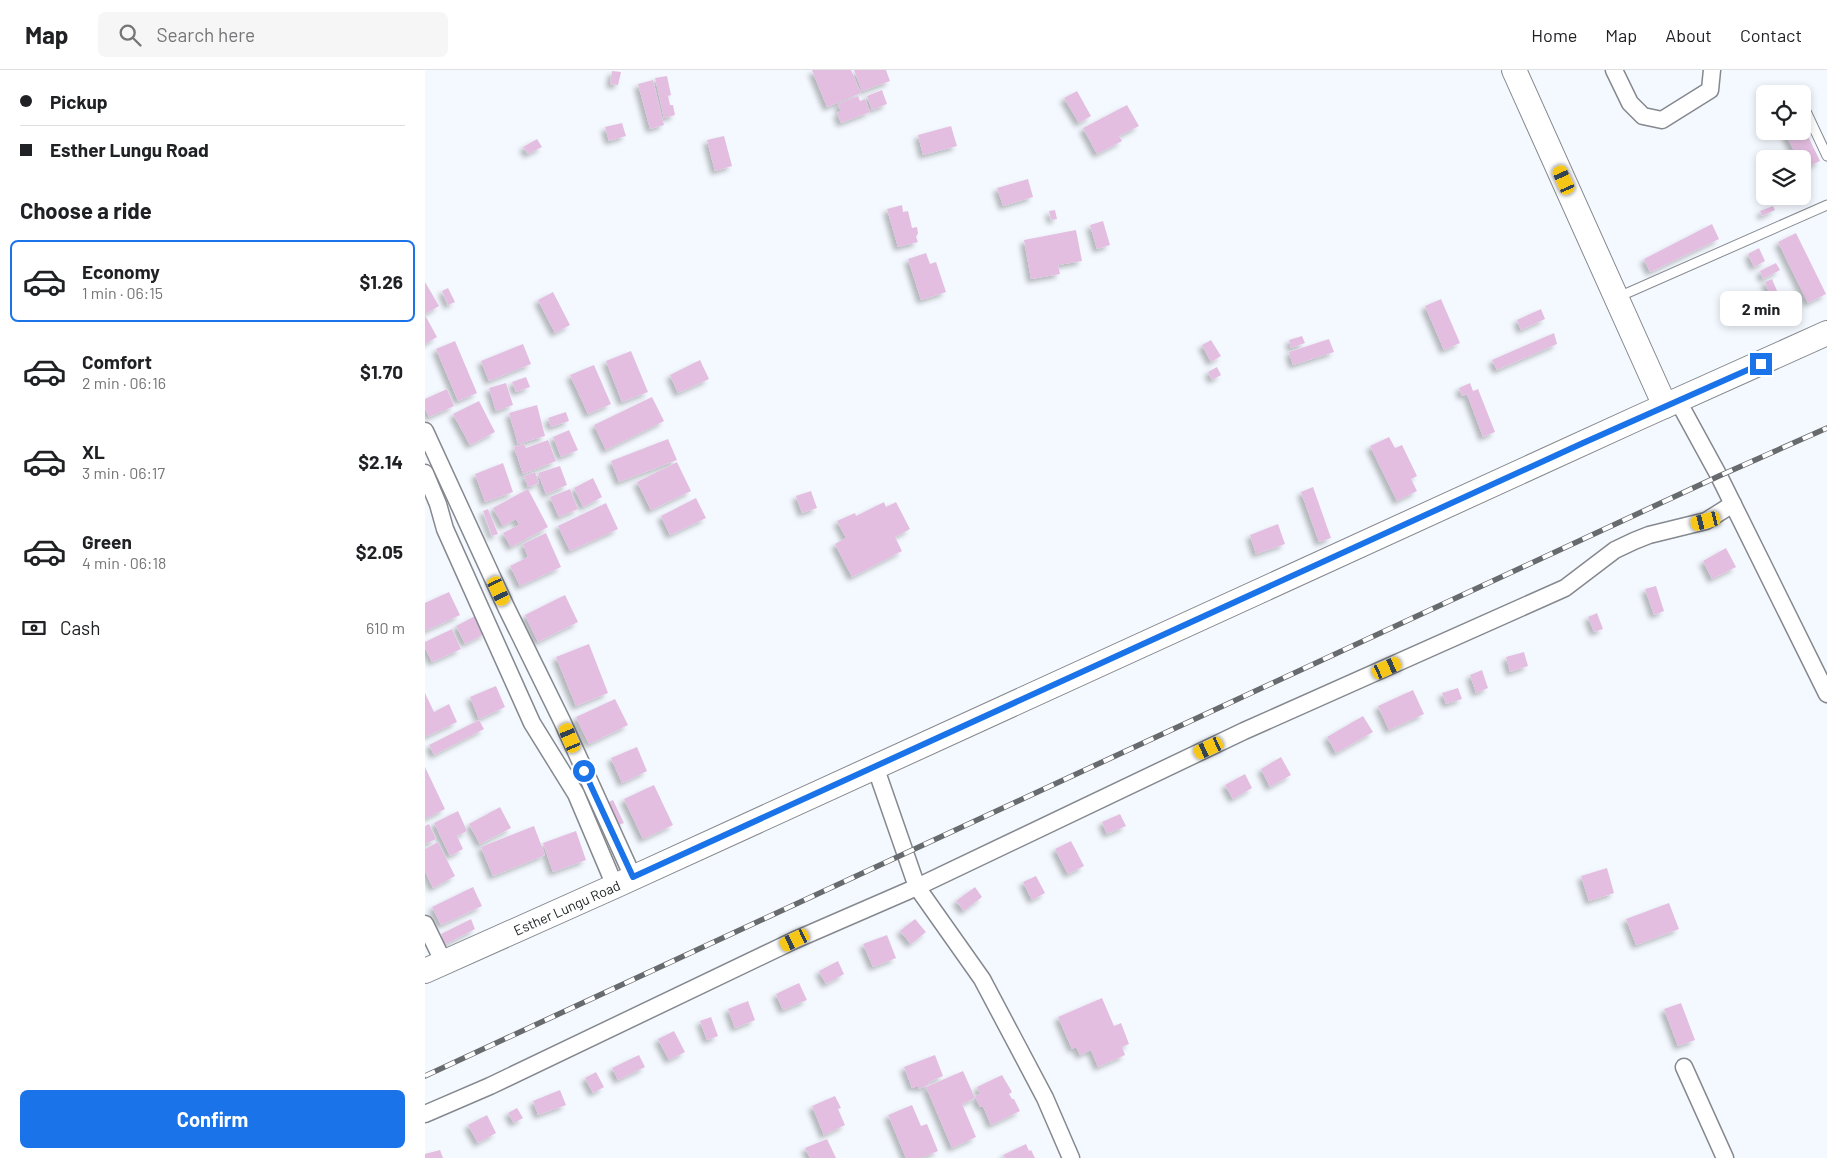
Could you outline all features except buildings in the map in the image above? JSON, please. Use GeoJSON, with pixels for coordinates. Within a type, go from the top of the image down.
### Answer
{"type":"FeatureCollection","features":[{"type":"Feature","properties":{"kind":"street"},"geometry":{"type":"LineString","coordinates":[[1514,70],[1616,298],[1671,404],[1733,504],[1827,694]]}},
{"type":"Feature","properties":{"kind":"street"},"geometry":{"type":"LineString","coordinates":[[1614,70],[1630,103],[1643,116],[1662,120],[1710,90],[1712,70]]}},
{"type":"Feature","properties":{"kind":"street","name":"Esther Lungu Road"},"geometry":{"type":"LineString","coordinates":[[434,967],[1827,333]]}},
{"type":"Feature","properties":{"kind":"street"},"geometry":{"type":"LineString","coordinates":[[425,431],[502,598],[562,721],[624,882]]}},
{"type":"Feature","properties":{"kind":"street"},"geometry":{"type":"LineString","coordinates":[[425,473],[438,504],[445,529],[532,723],[576,794],[624,882]]}},
{"type":"Feature","properties":{"kind":"street"},"geometry":{"type":"LineString","coordinates":[[425,1114],[490,1086],[795,940],[917,887],[1244,731],[1565,588],[1621,547],[1649,535],[1706,521],[1733,504]]}},
{"type":"Feature","properties":{"kind":"street"},"geometry":{"type":"LineString","coordinates":[[875,766],[917,887],[982,979],[1045,1098],[1071,1158]]}},
{"type":"Feature","properties":{"kind":"street"},"geometry":{"type":"LineString","coordinates":[[425,924],[434,967]]}},
{"type":"Feature","properties":{"kind":"street"},"geometry":{"type":"LineString","coordinates":[[1684,1066],[1725,1158]]}},
{"type":"Feature","properties":{"kind":"lane"},"geometry":{"type":"LineString","coordinates":[[1811,122],[1827,156]]}},
{"type":"Feature","properties":{"kind":"lane"},"geometry":{"type":"LineString","coordinates":[[1616,298],[1827,205]]}},
{"type":"Feature","properties":{"kind":"railway"},"geometry":{"type":"LineString","coordinates":[[425,1076],[1719,476],[1827,428]]}},
{"type":"Feature","properties":{"kind":"route"},"geometry":{"type":"LineString","coordinates":[[584,771],[633,877],[1583,443],[1761,364]]}}]}
